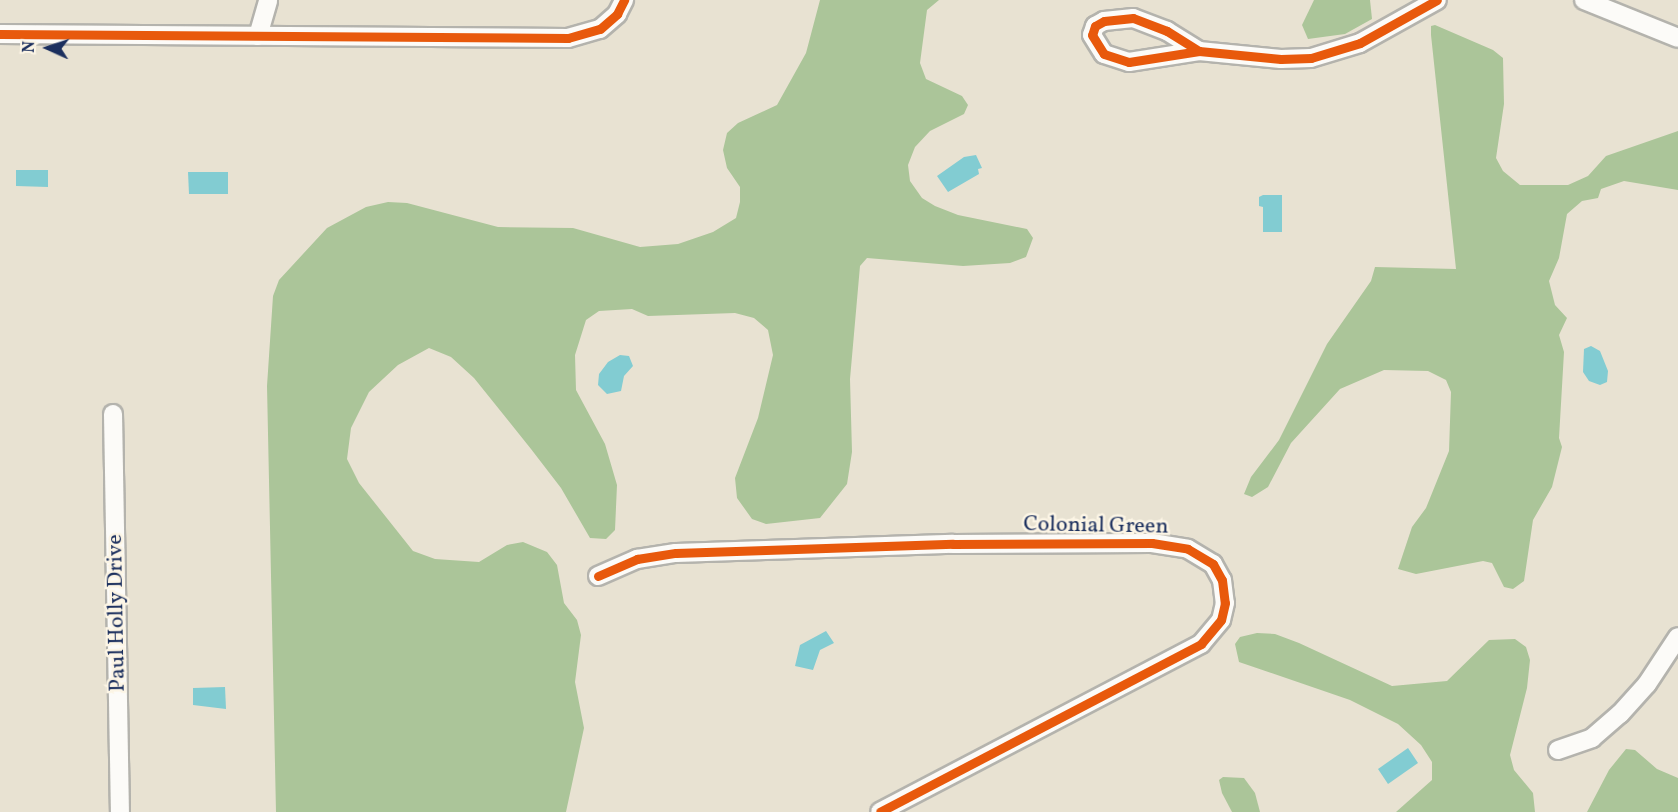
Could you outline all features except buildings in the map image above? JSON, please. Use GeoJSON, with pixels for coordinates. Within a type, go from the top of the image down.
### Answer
{"type":"FeatureCollection","features":[{"type":"Feature","properties":{"kind":"street"},"geometry":{"type":"LineString","coordinates":[[258,36],[268,0]]}},
{"type":"Feature","properties":{"kind":"street"},"geometry":{"type":"LineString","coordinates":[[0,34],[579,37],[609,22],[624,0]]}},
{"type":"Feature","properties":{"kind":"street"},"geometry":{"type":"LineString","coordinates":[[1199,51],[1167,31],[1134,18],[1104,21],[1095,26],[1092,35],[1099,51],[1122,62],[1137,63],[1199,51],[1281,59],[1327,55],[1360,43],[1437,0]]}},
{"type":"Feature","properties":{"kind":"street"},"geometry":{"type":"LineString","coordinates":[[1584,0],[1678,38]]}},
{"type":"Feature","properties":{"kind":"street","name":"Paul Holly Drive"},"geometry":{"type":"LineString","coordinates":[[113,414],[120,812]]}},
{"type":"Feature","properties":{"kind":"street","name":"Colonial Green"},"geometry":{"type":"LineString","coordinates":[[597,576],[650,556],[888,546],[1152,543],[1188,549],[1213,564],[1223,586],[1226,603],[1221,620],[1201,644],[880,812]]}},
{"type":"Feature","properties":{"kind":"street"},"geometry":{"type":"LineString","coordinates":[[1558,750],[1587,741],[1603,731],[1647,684],[1678,637]]}},
{"type":"Feature","properties":{"kind":"green space"},"geometry":{"type":"Polygon","coordinates":[[[820,0],[939,0],[927,10],[920,63],[926,79],[962,96],[968,105],[964,114],[930,131],[915,147],[908,165],[910,181],[922,198],[935,206],[958,215],[1027,229],[1033,238],[1026,257],[1010,263],[963,266],[867,258],[860,266],[850,379],[852,452],[847,484],[820,518],[766,524],[752,519],[737,498],[735,478],[758,418],[773,355],[768,330],[754,318],[735,313],[648,316],[632,309],[599,311],[586,320],[575,355],[576,390],[605,444],[617,485],[615,530],[606,539],[590,538],[561,488],[474,378],[451,357],[429,348],[398,365],[369,392],[351,428],[347,459],[359,483],[413,551],[435,559],[479,562],[507,545],[523,542],[547,552],[557,565],[564,603],[577,620],[581,635],[575,682],[584,728],[566,812],[276,812],[267,386],[273,296],[279,280],[327,228],[366,207],[388,202],[407,203],[498,227],[573,228],[640,247],[678,244],[713,232],[736,218],[740,202],[740,187],[727,168],[723,150],[727,133],[738,123],[777,105],[806,53],[820,0]]]}},
{"type":"Feature","properties":{"kind":"green space"},"geometry":{"type":"Polygon","coordinates":[[[1314,0],[1370,0],[1372,19],[1345,34],[1308,39],[1302,25],[1314,0]]]}},
{"type":"Feature","properties":{"kind":"green space"},"geometry":{"type":"Polygon","coordinates":[[[1435,25],[1493,50],[1503,58],[1504,104],[1496,158],[1503,171],[1520,185],[1568,185],[1588,176],[1606,156],[1678,131],[1678,190],[1624,181],[1601,189],[1598,198],[1582,201],[1567,214],[1559,258],[1549,281],[1555,305],[1567,318],[1559,335],[1564,352],[1559,438],[1562,447],[1552,487],[1533,520],[1524,581],[1513,589],[1504,587],[1492,563],[1483,561],[1416,574],[1398,569],[1412,527],[1426,508],[1449,451],[1451,392],[1446,380],[1428,371],[1384,370],[1340,389],[1291,443],[1268,487],[1252,497],[1244,494],[1251,477],[1279,440],[1327,344],[1371,281],[1375,267],[1456,269],[1431,35],[1431,26],[1435,25]]]}},
{"type":"Feature","properties":{"kind":"green space"},"geometry":{"type":"Polygon","coordinates":[[[1257,633],[1275,634],[1299,643],[1392,686],[1447,681],[1489,640],[1515,639],[1526,647],[1530,660],[1527,688],[1510,755],[1514,770],[1533,793],[1535,812],[1396,812],[1432,780],[1432,762],[1421,745],[1398,724],[1350,700],[1239,662],[1235,644],[1240,637],[1257,633]]]}},
{"type":"Feature","properties":{"kind":"green space"},"geometry":{"type":"Polygon","coordinates":[[[1626,749],[1635,750],[1657,769],[1678,778],[1678,812],[1587,812],[1609,770],[1626,749]]]}},
{"type":"Feature","properties":{"kind":"green space"},"geometry":{"type":"Polygon","coordinates":[[[1223,777],[1244,778],[1255,793],[1260,812],[1232,812],[1222,793],[1219,780],[1223,777]]]}},
{"type":"Feature","properties":{"kind":"water"},"geometry":{"type":"Polygon","coordinates":[[[976,155],[982,168],[978,169],[979,174],[948,192],[937,176],[964,157],[976,155]]]}},
{"type":"Feature","properties":{"kind":"water"},"geometry":{"type":"Polygon","coordinates":[[[16,170],[48,170],[48,187],[16,186],[16,170]]]}},
{"type":"Feature","properties":{"kind":"water"},"geometry":{"type":"Polygon","coordinates":[[[188,172],[228,172],[228,194],[189,194],[188,172]]]}},
{"type":"Feature","properties":{"kind":"water"},"geometry":{"type":"Polygon","coordinates":[[[1282,195],[1282,232],[1263,232],[1263,207],[1259,206],[1259,197],[1282,195]]]}},
{"type":"Feature","properties":{"kind":"water"},"geometry":{"type":"Polygon","coordinates":[[[1591,346],[1600,351],[1608,371],[1607,382],[1600,385],[1589,381],[1583,372],[1584,349],[1591,346]]]}},
{"type":"Feature","properties":{"kind":"water"},"geometry":{"type":"Polygon","coordinates":[[[620,355],[629,356],[633,366],[624,376],[621,391],[607,394],[598,385],[599,374],[608,362],[620,355]]]}},
{"type":"Feature","properties":{"kind":"water"},"geometry":{"type":"Polygon","coordinates":[[[826,631],[834,643],[820,650],[813,670],[795,666],[800,645],[826,631]]]}},
{"type":"Feature","properties":{"kind":"water"},"geometry":{"type":"Polygon","coordinates":[[[225,687],[226,709],[193,705],[193,688],[225,687]]]}},
{"type":"Feature","properties":{"kind":"water"},"geometry":{"type":"Polygon","coordinates":[[[1408,748],[1418,763],[1388,784],[1378,769],[1408,748]]]}},
{"type":"Feature","properties":{"kind":"cycle path"},"geometry":{"type":"LineString","coordinates":[[0,34],[568,38],[600,29],[617,14],[624,0]]}},
{"type":"Feature","properties":{"kind":"cycle path"},"geometry":{"type":"LineString","coordinates":[[1199,51],[1167,31],[1133,18],[1104,21],[1095,26],[1092,35],[1104,54],[1129,62],[1199,51],[1281,59],[1311,58],[1360,43],[1437,0]]}},
{"type":"Feature","properties":{"kind":"cycle path"},"geometry":{"type":"LineString","coordinates":[[598,576],[637,559],[676,553],[953,544],[1152,543],[1188,549],[1213,564],[1222,580],[1225,603],[1221,620],[1201,644],[880,812]]}}]}
